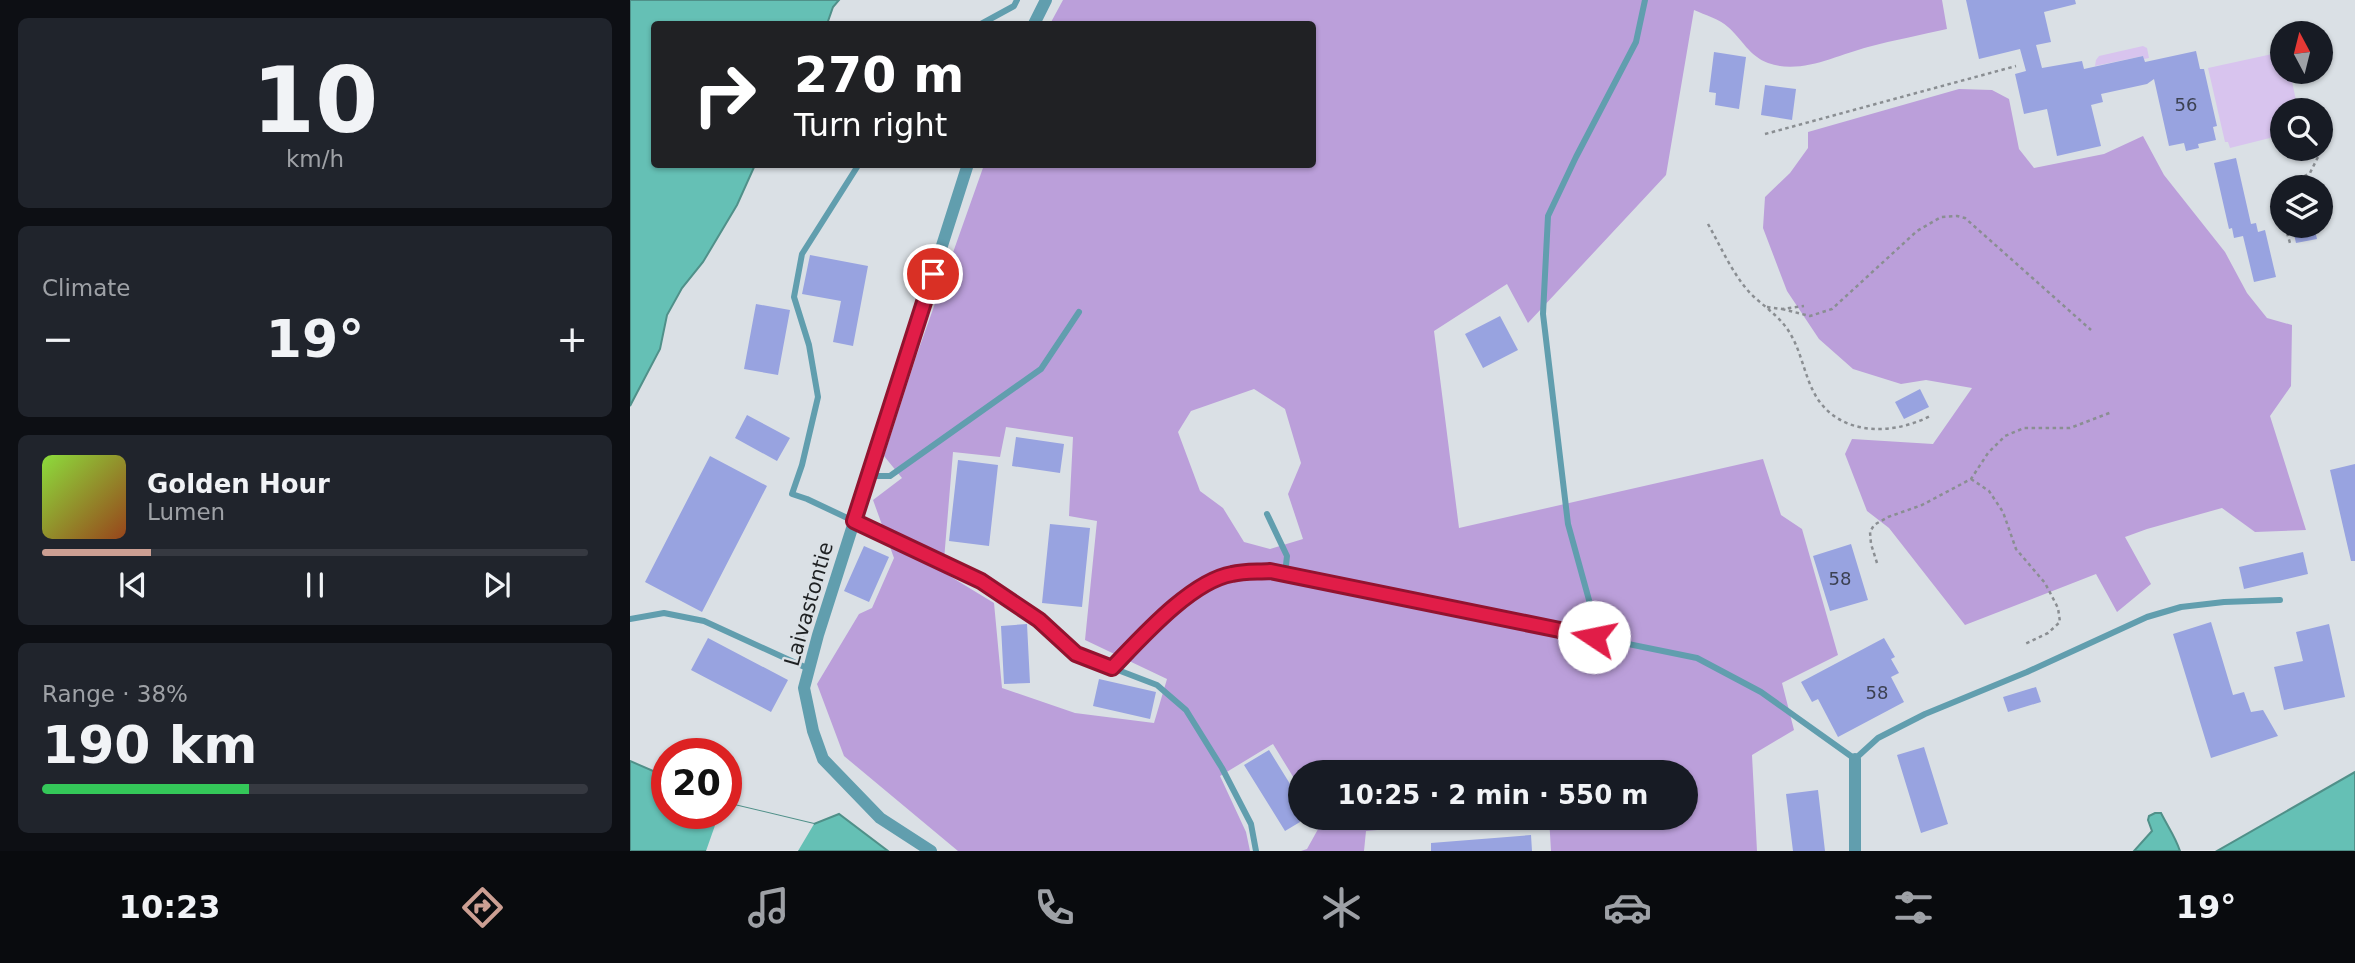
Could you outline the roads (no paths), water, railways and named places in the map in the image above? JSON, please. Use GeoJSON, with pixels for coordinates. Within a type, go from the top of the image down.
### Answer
{"type":"FeatureCollection","features":[{"type":"Feature","properties":{"kind":"street"},"geometry":{"type":"LineString","coordinates":[[1036,21],[1046,0]]}},
{"type":"Feature","properties":{"kind":"street","name":"Laivastontie"},"geometry":{"type":"LineString","coordinates":[[931,851],[880,818],[823,759],[804,688],[818,635],[967,168]]}},
{"type":"Feature","properties":{"kind":"street"},"geometry":{"type":"LineString","coordinates":[[1855,759],[1855,851]]}},
{"type":"Feature","properties":{"kind":"lane"},"geometry":{"type":"LineString","coordinates":[[986,21],[1014,6],[1017,0]]}},
{"type":"Feature","properties":{"kind":"lane"},"geometry":{"type":"LineString","coordinates":[[1594,637],[1589,600],[1568,524],[1542,314],[1548,216],[1636,42],[1645,0]]}},
{"type":"Feature","properties":{"kind":"lane"},"geometry":{"type":"LineString","coordinates":[[856,168],[802,254],[794,297],[809,345],[818,397],[802,465],[792,494],[981,581],[1039,620],[1076,654],[1157,685],[1186,709],[1222,768],[1251,824],[1256,851]]}},
{"type":"Feature","properties":{"kind":"lane"},"geometry":{"type":"LineString","coordinates":[[868,476],[890,475],[1041,369],[1079,312]]}},
{"type":"Feature","properties":{"kind":"lane"},"geometry":{"type":"LineString","coordinates":[[1267,514],[1287,556],[1285,574]]}},
{"type":"Feature","properties":{"kind":"lane"},"geometry":{"type":"LineString","coordinates":[[1112,668],[1158,620],[1197,589],[1230,574],[1270,571],[1697,658],[1761,692],[1855,759],[1878,738],[1925,714],[2027,672],[2147,617],[2192,606],[2280,600]]}},
{"type":"Feature","properties":{"kind":"lane"},"geometry":{"type":"LineString","coordinates":[[630,619],[664,613],[704,621],[809,670]]}}]}
